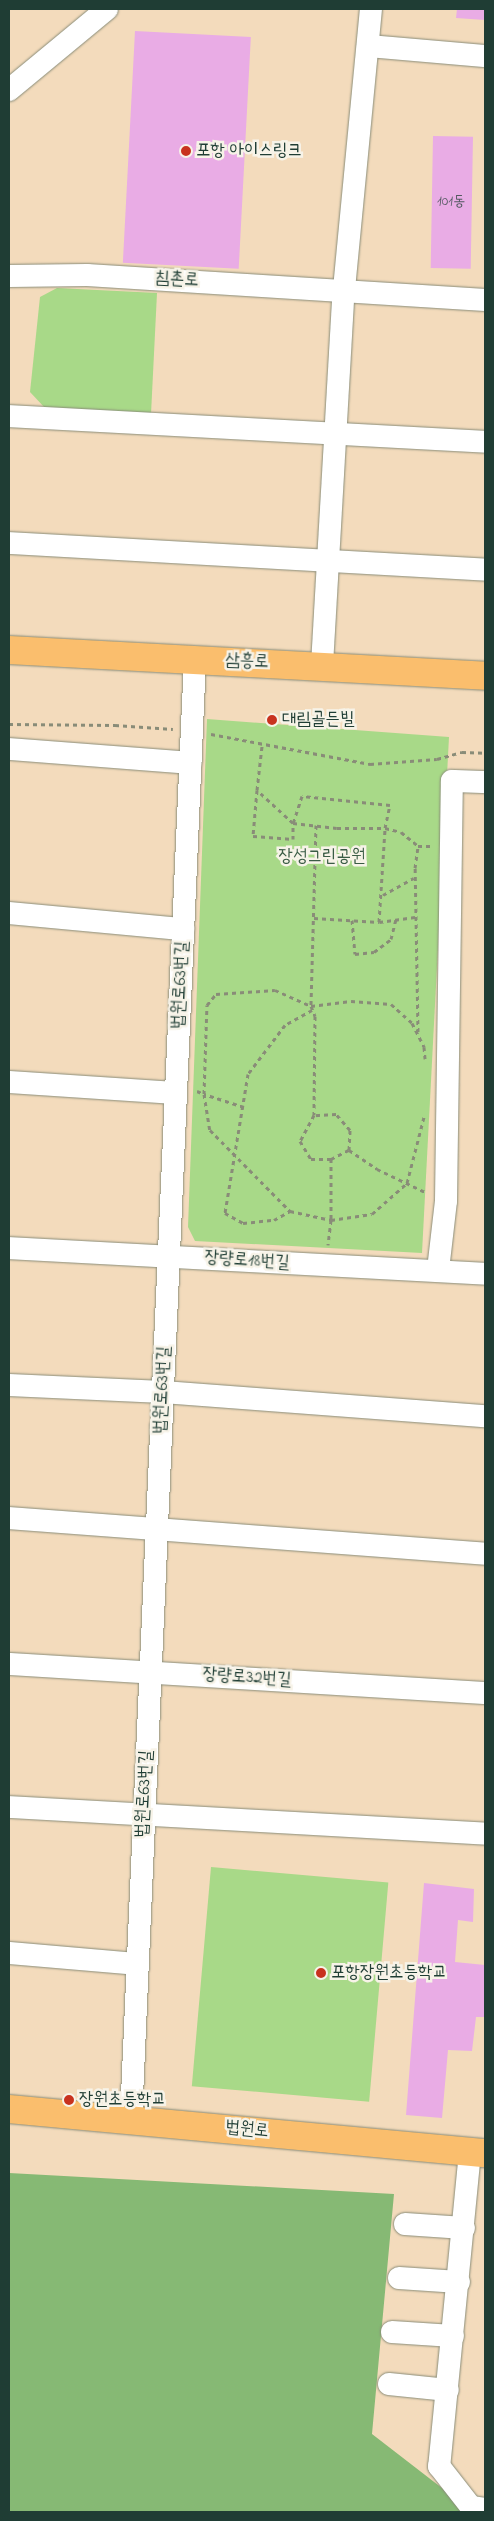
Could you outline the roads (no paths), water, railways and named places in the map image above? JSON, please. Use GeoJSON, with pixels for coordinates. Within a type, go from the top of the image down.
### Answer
{"type":"FeatureCollection","features":[{"type":"Feature","properties":{"kind":"main road","name":"삼흥로"},"geometry":{"type":"LineString","coordinates":[[9,650],[195,661],[322,665],[485,676]]}},
{"type":"Feature","properties":{"kind":"main road","name":"법원로"},"geometry":{"type":"LineString","coordinates":[[9,2110],[131,2119],[478,2152]]}},
{"type":"Feature","properties":{"kind":"street"},"geometry":{"type":"LineString","coordinates":[[9,90],[107,9]]}},
{"type":"Feature","properties":{"kind":"street"},"geometry":{"type":"LineString","coordinates":[[322,665],[330,562],[334,433],[344,289],[371,9]]}},
{"type":"Feature","properties":{"kind":"street"},"geometry":{"type":"LineString","coordinates":[[368,46],[485,56]]}},
{"type":"Feature","properties":{"kind":"street","name":"침촌로"},"geometry":{"type":"LineString","coordinates":[[9,276],[87,275],[344,289],[485,300]]}},
{"type":"Feature","properties":{"kind":"street"},"geometry":{"type":"LineString","coordinates":[[9,416],[485,442]]}},
{"type":"Feature","properties":{"kind":"street"},"geometry":{"type":"LineString","coordinates":[[9,543],[485,570]]}},
{"type":"Feature","properties":{"kind":"street","name":"법원로63번길"},"geometry":{"type":"LineString","coordinates":[[131,2119],[195,661]]}},
{"type":"Feature","properties":{"kind":"street"},"geometry":{"type":"LineString","coordinates":[[9,749],[190,762]]}},
{"type":"Feature","properties":{"kind":"street"},"geometry":{"type":"LineString","coordinates":[[438,1270],[446,1202],[452,781],[485,782]]}},
{"type":"Feature","properties":{"kind":"street"},"geometry":{"type":"LineString","coordinates":[[9,912],[183,929]]}},
{"type":"Feature","properties":{"kind":"street"},"geometry":{"type":"LineString","coordinates":[[9,1082],[176,1093]]}},
{"type":"Feature","properties":{"kind":"street","name":"장량로18번길"},"geometry":{"type":"LineString","coordinates":[[9,1248],[485,1274]]}},
{"type":"Feature","properties":{"kind":"street"},"geometry":{"type":"LineString","coordinates":[[9,1385],[162,1392],[485,1416]]}},
{"type":"Feature","properties":{"kind":"street"},"geometry":{"type":"LineString","coordinates":[[9,1518],[485,1554]]}},
{"type":"Feature","properties":{"kind":"street","name":"장량로32번길"},"geometry":{"type":"LineString","coordinates":[[9,1664],[485,1693]]}},
{"type":"Feature","properties":{"kind":"street"},"geometry":{"type":"LineString","coordinates":[[9,1807],[485,1834]]}},
{"type":"Feature","properties":{"kind":"street"},"geometry":{"type":"LineString","coordinates":[[9,1953],[137,1964]]}},
{"type":"Feature","properties":{"kind":"street"},"geometry":{"type":"LineString","coordinates":[[478,2152],[464,2228],[440,2466],[471,2507],[485,2509]]}},
{"type":"Feature","properties":{"kind":"street"},"geometry":{"type":"LineString","coordinates":[[405,2224],[464,2228]]}},
{"type":"Feature","properties":{"kind":"street"},"geometry":{"type":"LineString","coordinates":[[399,2278],[459,2282]]}},
{"type":"Feature","properties":{"kind":"street"},"geometry":{"type":"LineString","coordinates":[[392,2332],[453,2336]]}},
{"type":"Feature","properties":{"kind":"street"},"geometry":{"type":"LineString","coordinates":[[389,2384],[448,2390]]}},
{"type":"Feature","properties":{"kind":"place","name":"포항 아이스링크"},"geometry":{"type":"Point","coordinates":[186,151]}},
{"type":"Feature","properties":{"kind":"place","name":"대림골든빌"},"geometry":{"type":"Point","coordinates":[272,720]}},
{"type":"Feature","properties":{"kind":"place","name":"포항장원초등학교"},"geometry":{"type":"Point","coordinates":[321,1973]}},
{"type":"Feature","properties":{"kind":"place","name":"장원초등학교"},"geometry":{"type":"Point","coordinates":[69,2100]}},
{"type":"Feature","properties":{"kind":"park label","name":"장성그린공원"},"geometry":{"type":"Point","coordinates":[322,857]}}]}
